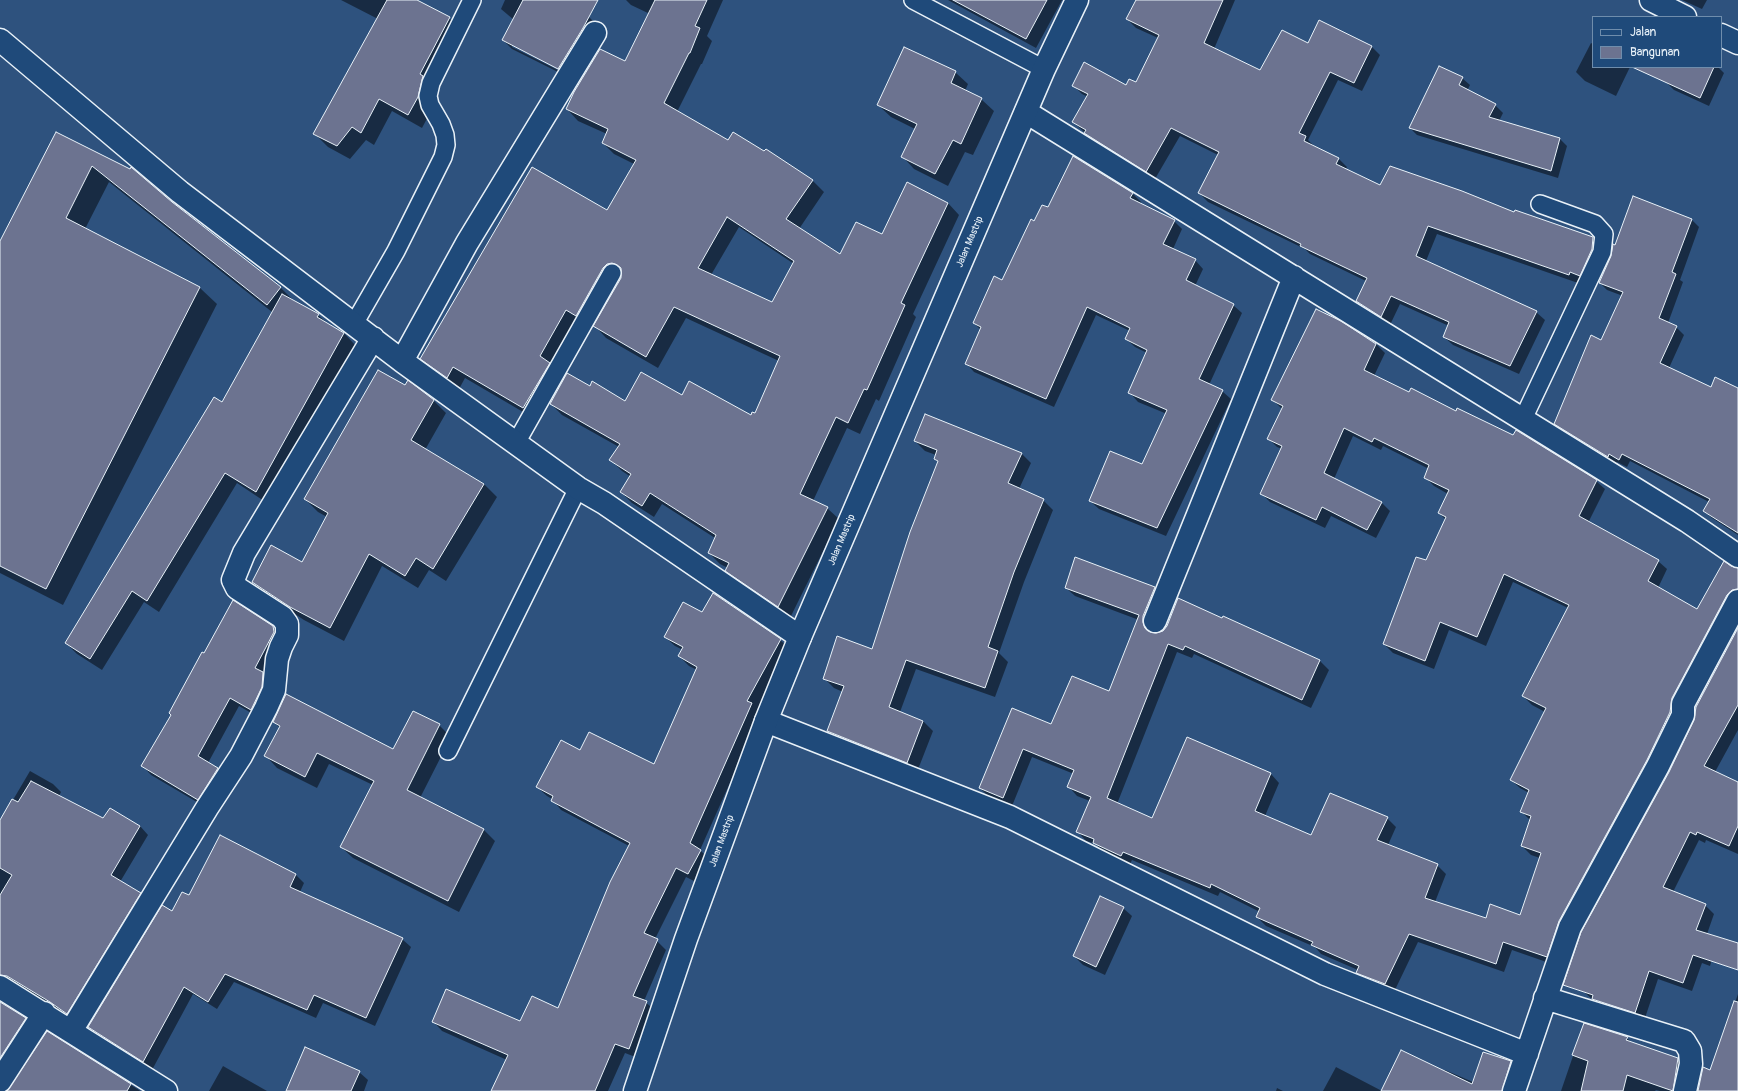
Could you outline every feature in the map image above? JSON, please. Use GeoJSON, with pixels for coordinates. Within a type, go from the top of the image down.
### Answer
{"type":"FeatureCollection","features":[{"type":"Feature","properties":{"kind":"street","name":"Jalan Mastrip"},"geometry":{"type":"LineString","coordinates":[[635,1091],[686,939],[766,721],[800,636],[1044,69],[1077,0]]}},
{"type":"Feature","properties":{"kind":"street"},"geometry":{"type":"LineString","coordinates":[[1651,0],[1683,16]]}},
{"type":"Feature","properties":{"kind":"street"},"geometry":{"type":"LineString","coordinates":[[402,361],[467,243],[595,33]]}},
{"type":"Feature","properties":{"kind":"street"},"geometry":{"type":"LineString","coordinates":[[1722,35],[1738,43]]}},
{"type":"Feature","properties":{"kind":"street"},"geometry":{"type":"LineString","coordinates":[[0,40],[180,192],[402,361],[578,488],[604,503],[800,636]]}},
{"type":"Feature","properties":{"kind":"street"},"geometry":{"type":"LineString","coordinates":[[1026,112],[1687,521],[1738,556]]}},
{"type":"Feature","properties":{"kind":"street"},"geometry":{"type":"LineString","coordinates":[[1154,621],[1294,277]]}},
{"type":"Feature","properties":{"kind":"street"},"geometry":{"type":"LineString","coordinates":[[71,1032],[207,808],[241,756],[274,690],[277,659],[287,635],[288,624],[282,617],[237,588],[234,580],[244,553],[373,338]]}},
{"type":"Feature","properties":{"kind":"street"},"geometry":{"type":"LineString","coordinates":[[1514,1091],[1570,927],[1658,766],[1683,715],[1684,704],[1738,601]]}},
{"type":"Feature","properties":{"kind":"street"},"geometry":{"type":"LineString","coordinates":[[766,721],[1010,817],[1325,974],[1527,1054]]}},
{"type":"Feature","properties":{"kind":"street"},"geometry":{"type":"LineString","coordinates":[[0,987],[166,1091]]}},
{"type":"Feature","properties":{"kind":"street"},"geometry":{"type":"LineString","coordinates":[[1545,998],[1684,1041],[1690,1051],[1691,1064],[1685,1091]]}},
{"type":"Feature","properties":{"kind":"street"},"geometry":{"type":"LineString","coordinates":[[0,1080],[44,1014]]}},
{"type":"Feature","properties":{"kind":"lane"},"geometry":{"type":"LineString","coordinates":[[354,324],[396,251],[443,157],[446,144],[445,135],[441,124],[430,106],[428,96],[430,83],[472,0]]}},
{"type":"Feature","properties":{"kind":"lane"},"geometry":{"type":"LineString","coordinates":[[913,0],[1044,69]]}},
{"type":"Feature","properties":{"kind":"lane"},"geometry":{"type":"LineString","coordinates":[[1523,419],[1602,252],[1604,234],[1595,224],[1540,204]]}},
{"type":"Feature","properties":{"kind":"lane"},"geometry":{"type":"LineString","coordinates":[[516,443],[612,272]]}},
{"type":"Feature","properties":{"kind":"lane"},"geometry":{"type":"LineString","coordinates":[[448,751],[578,488]]}},
{"type":"Feature","properties":{"kind":"building"},"geometry":{"type":"Polygon","coordinates":[[[387,0],[417,0],[450,17],[420,74],[423,76],[418,97],[408,115],[379,99],[361,133],[352,127],[337,146],[313,134],[387,0]]]}},
{"type":"Feature","properties":{"kind":"building"},"geometry":{"type":"Polygon","coordinates":[[[523,0],[598,0],[558,69],[502,40],[523,0]]]}},
{"type":"Feature","properties":{"kind":"building"},"geometry":{"type":"Polygon","coordinates":[[[655,0],[707,0],[695,26],[700,28],[690,53],[664,103],[728,140],[733,132],[764,151],[766,149],[813,180],[786,219],[840,254],[856,222],[882,234],[907,182],[948,203],[901,303],[905,305],[867,390],[864,389],[848,423],[836,417],[800,494],[828,507],[778,607],[725,571],[729,563],[708,553],[716,535],[650,493],[642,506],[620,492],[631,474],[609,460],[620,444],[550,404],[567,373],[590,386],[592,381],[625,401],[641,372],[682,395],[689,381],[751,415],[752,412],[755,413],[780,356],[674,307],[646,357],[593,326],[621,278],[621,268],[612,263],[607,264],[603,268],[576,316],[566,310],[540,356],[550,363],[523,408],[453,367],[447,378],[420,359],[532,167],[607,210],[636,160],[602,143],[608,129],[566,109],[574,92],[600,49],[625,61],[655,0]],[[727,217],[698,268],[772,302],[794,261],[727,217]]]}},
{"type":"Feature","properties":{"kind":"building"},"geometry":{"type":"Polygon","coordinates":[[[953,0],[1047,0],[1026,39],[953,0]]]}},
{"type":"Feature","properties":{"kind":"building"},"geometry":{"type":"Polygon","coordinates":[[[1136,0],[1223,0],[1204,43],[1260,70],[1282,30],[1308,43],[1319,20],[1372,46],[1354,83],[1330,72],[1299,133],[1306,136],[1304,141],[1339,158],[1336,164],[1380,185],[1390,166],[1462,191],[1514,212],[1515,210],[1593,237],[1592,249],[1580,276],[1570,272],[1569,275],[1428,226],[1416,256],[1537,311],[1510,366],[1443,337],[1449,322],[1391,296],[1381,317],[1356,301],[1367,278],[1300,246],[1301,244],[1198,193],[1219,152],[1171,128],[1146,172],[1084,133],[1086,130],[1072,122],[1088,94],[1072,86],[1084,62],[1126,85],[1129,79],[1136,82],[1159,35],[1126,19],[1136,0]]]}},
{"type":"Feature","properties":{"kind":"building"},"geometry":{"type":"Polygon","coordinates":[[[904,47],[956,71],[951,83],[982,98],[961,144],[953,140],[935,174],[901,157],[917,124],[877,105],[904,47]]]}},
{"type":"Feature","properties":{"kind":"building"},"geometry":{"type":"Polygon","coordinates":[[[1439,66],[1463,77],[1459,85],[1496,104],[1489,117],[1560,138],[1551,171],[1409,128],[1439,66]]]}},
{"type":"Feature","properties":{"kind":"building"},"geometry":{"type":"Polygon","coordinates":[[[1634,68],[1714,68],[1700,98],[1634,68]]]}},
{"type":"Feature","properties":{"kind":"building"},"geometry":{"type":"Polygon","coordinates":[[[56,132],[130,169],[131,167],[172,202],[281,287],[267,305],[92,166],[66,218],[200,287],[46,589],[0,566],[0,241],[56,132]]]}},
{"type":"Feature","properties":{"kind":"building"},"geometry":{"type":"Polygon","coordinates":[[[1073,156],[1133,193],[1130,198],[1175,220],[1163,244],[1196,259],[1186,280],[1234,304],[1199,379],[1223,390],[1157,528],[1089,501],[1110,451],[1142,464],[1167,410],[1128,393],[1147,350],[1125,339],[1130,328],[1087,307],[1046,399],[965,364],[981,327],[973,323],[994,276],[1002,280],[1031,219],[1034,221],[1042,205],[1048,207],[1073,156]]]}},
{"type":"Feature","properties":{"kind":"building"},"geometry":{"type":"Polygon","coordinates":[[[1633,196],[1692,219],[1672,272],[1676,274],[1659,318],[1677,326],[1660,363],[1711,387],[1715,377],[1738,388],[1738,533],[1703,511],[1710,499],[1622,454],[1619,460],[1609,454],[1608,457],[1554,424],[1591,335],[1601,340],[1623,292],[1599,283],[1611,256],[1613,244],[1615,245],[1633,196]]]}},
{"type":"Feature","properties":{"kind":"building"},"geometry":{"type":"Polygon","coordinates":[[[282,294],[319,314],[317,317],[344,333],[256,492],[225,473],[147,601],[132,591],[90,659],[65,643],[214,397],[222,402],[282,294]]]}},
{"type":"Feature","properties":{"kind":"building"},"geometry":{"type":"Polygon","coordinates":[[[1316,309],[1341,321],[1376,344],[1364,370],[1409,392],[1411,388],[1456,411],[1457,408],[1513,435],[1516,430],[1597,480],[1579,516],[1659,560],[1648,581],[1697,609],[1724,561],[1731,566],[1738,568],[1738,589],[1732,590],[1727,595],[1672,698],[1670,712],[1647,760],[1559,921],[1547,957],[1503,942],[1496,964],[1409,934],[1385,984],[1356,973],[1359,966],[1311,945],[1313,942],[1256,917],[1260,908],[1211,884],[1210,888],[1123,852],[1121,856],[1093,843],[1094,839],[1076,832],[1091,797],[1067,787],[1074,770],[1023,749],[1003,798],[979,788],[1012,708],[1051,724],[1072,676],[1109,691],[1139,615],[1065,588],[1075,557],[1155,587],[1143,616],[1145,628],[1150,632],[1156,633],[1163,631],[1167,626],[1178,598],[1222,618],[1223,616],[1320,660],[1302,700],[1185,646],[1183,650],[1168,644],[1107,798],[1152,818],[1187,737],[1271,773],[1255,811],[1311,835],[1330,793],[1388,817],[1377,840],[1438,864],[1425,898],[1486,918],[1490,904],[1520,915],[1541,853],[1521,846],[1531,816],[1520,812],[1529,790],[1510,780],[1546,708],[1522,696],[1569,605],[1504,574],[1477,637],[1440,622],[1425,661],[1383,644],[1416,557],[1426,560],[1446,517],[1438,513],[1449,490],[1424,478],[1429,465],[1374,438],[1372,442],[1344,428],[1324,473],[1382,502],[1367,530],[1322,507],[1316,520],[1260,494],[1282,446],[1267,439],[1283,406],[1271,400],[1316,309]]]}},
{"type":"Feature","properties":{"kind":"building"},"geometry":{"type":"Polygon","coordinates":[[[378,370],[405,385],[408,380],[434,400],[411,440],[484,484],[433,569],[416,558],[405,576],[369,554],[330,628],[290,607],[252,582],[271,545],[302,562],[328,513],[304,499],[378,370]]]}},
{"type":"Feature","properties":{"kind":"building"},"geometry":{"type":"Polygon","coordinates":[[[925,414],[1022,453],[1008,483],[1044,499],[1014,572],[988,647],[998,651],[985,688],[906,660],[889,707],[923,721],[907,763],[827,731],[844,686],[823,679],[837,636],[872,649],[910,532],[938,461],[934,459],[937,450],[914,441],[925,414]]]}},
{"type":"Feature","properties":{"kind":"building"},"geometry":{"type":"Polygon","coordinates":[[[713,593],[781,639],[747,701],[752,703],[690,843],[701,850],[688,874],[676,868],[644,933],[658,939],[633,996],[647,1001],[629,1049],[615,1044],[595,1091],[491,1091],[508,1055],[432,1022],[446,989],[520,1021],[532,996],[558,1008],[610,882],[630,843],[551,801],[553,796],[536,787],[561,740],[580,750],[589,732],[654,764],[697,667],[678,656],[683,647],[664,637],[683,602],[702,612],[713,593]]]}},
{"type":"Feature","properties":{"kind":"building"},"geometry":{"type":"Polygon","coordinates":[[[233,600],[273,626],[274,632],[255,668],[263,672],[262,687],[251,710],[230,698],[198,756],[218,768],[198,800],[141,766],[171,715],[169,713],[202,652],[204,653],[233,600]]]}},
{"type":"Feature","properties":{"kind":"building"},"geometry":{"type":"Polygon","coordinates":[[[1738,628],[1738,705],[1704,766],[1738,782],[1738,826],[1729,846],[1697,832],[1696,835],[1690,832],[1663,887],[1706,904],[1696,930],[1738,943],[1738,970],[1693,955],[1683,983],[1649,971],[1635,1013],[1592,999],[1593,995],[1563,985],[1581,932],[1669,772],[1694,720],[1696,707],[1738,628]]]}},
{"type":"Feature","properties":{"kind":"building"},"geometry":{"type":"Polygon","coordinates":[[[286,694],[393,749],[413,711],[440,724],[407,790],[484,829],[448,901],[340,847],[374,781],[317,753],[305,777],[264,756],[280,726],[273,722],[286,694]]]}},
{"type":"Feature","properties":{"kind":"building"},"geometry":{"type":"Polygon","coordinates":[[[31,781],[103,818],[110,808],[140,826],[111,875],[141,893],[67,1014],[7,976],[0,975],[0,895],[12,875],[0,868],[0,820],[12,799],[18,802],[31,781]]]}},
{"type":"Feature","properties":{"kind":"building"},"geometry":{"type":"Polygon","coordinates":[[[220,835],[296,874],[290,887],[403,938],[366,1018],[314,995],[307,1010],[225,974],[208,1002],[184,987],[143,1062],[88,1027],[162,905],[172,911],[182,892],[189,895],[220,835]]]}},
{"type":"Feature","properties":{"kind":"building"},"geometry":{"type":"Polygon","coordinates":[[[1100,896],[1124,907],[1096,967],[1073,956],[1100,896]]]}},
{"type":"Feature","properties":{"kind":"building"},"geometry":{"type":"Polygon","coordinates":[[[1734,1001],[1738,1002],[1738,1091],[1698,1091],[1703,1067],[1710,1070],[1734,1001]]]}},
{"type":"Feature","properties":{"kind":"building"},"geometry":{"type":"Polygon","coordinates":[[[0,1002],[26,1018],[0,1058],[0,1002]]]}},
{"type":"Feature","properties":{"kind":"building"},"geometry":{"type":"Polygon","coordinates":[[[1584,1023],[1628,1037],[1626,1040],[1678,1058],[1673,1091],[1627,1075],[1623,1091],[1581,1091],[1588,1061],[1572,1055],[1584,1023]]]}},
{"type":"Feature","properties":{"kind":"building"},"geometry":{"type":"Polygon","coordinates":[[[47,1031],[131,1084],[127,1091],[7,1091],[47,1031]]]}},
{"type":"Feature","properties":{"kind":"building"},"geometry":{"type":"Polygon","coordinates":[[[305,1047],[360,1071],[351,1091],[286,1091],[305,1047]]]}},
{"type":"Feature","properties":{"kind":"building"},"geometry":{"type":"Polygon","coordinates":[[[1401,1050],[1472,1084],[1483,1052],[1511,1061],[1502,1091],[1381,1091],[1401,1050]]]}}]}
